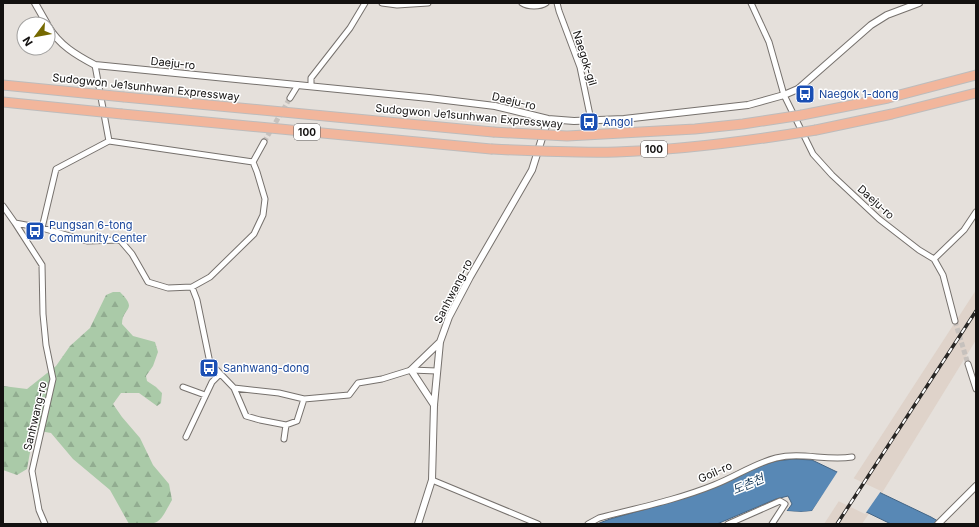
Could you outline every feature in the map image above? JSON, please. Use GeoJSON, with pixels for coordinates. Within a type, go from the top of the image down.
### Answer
{"type":"FeatureCollection","features":[{"type":"Feature","properties":{"kind":"highway","name":"Sudogwon Je1sunhwan Expressway"},"geometry":{"type":"LineString","coordinates":[[3,85],[492,132],[567,136],[695,129],[743,124],[802,115],[888,98],[976,74]]}},
{"type":"Feature","properties":{"kind":"highway","name":"100"},"geometry":{"type":"LineString","coordinates":[[3,102],[491,149],[563,152],[616,152],[756,140],[816,130],[892,114],[976,93]]}},
{"type":"Feature","properties":{"kind":"street","name":"Daeju-ro"},"geometry":{"type":"LineString","coordinates":[[35,3],[42,16]]}},
{"type":"Feature","properties":{"kind":"street"},"geometry":{"type":"LineString","coordinates":[[311,86],[311,78],[350,28],[365,3]]}},
{"type":"Feature","properties":{"kind":"street"},"geometry":{"type":"LineString","coordinates":[[382,3],[397,5],[428,3]]}},
{"type":"Feature","properties":{"kind":"street"},"geometry":{"type":"LineString","coordinates":[[522,3],[527,6],[544,5],[546,3]]}},
{"type":"Feature","properties":{"kind":"street","name":"Naegok-gil"},"geometry":{"type":"LineString","coordinates":[[557,3],[580,67],[591,120]]}},
{"type":"Feature","properties":{"kind":"street"},"geometry":{"type":"LineString","coordinates":[[751,3],[769,42],[784,95]]}},
{"type":"Feature","properties":{"kind":"street","name":"Daeju-ro"},"geometry":{"type":"LineString","coordinates":[[56,37],[74,54],[95,65],[429,98],[495,106],[548,119],[574,121],[624,119],[748,105],[784,95],[798,89],[871,25],[887,15],[920,3]]}},
{"type":"Feature","properties":{"kind":"street"},"geometry":{"type":"LineString","coordinates":[[95,65],[109,141]]}},
{"type":"Feature","properties":{"kind":"street"},"geometry":{"type":"LineString","coordinates":[[290,98],[298,85]]}},
{"type":"Feature","properties":{"kind":"street","name":"Daeju-ro"},"geometry":{"type":"LineString","coordinates":[[784,95],[813,154],[832,176],[879,219],[919,250],[934,259]]}},
{"type":"Feature","properties":{"kind":"street","name":"Sanhwang-ro"},"geometry":{"type":"LineString","coordinates":[[437,371],[440,342],[449,317],[470,277],[532,170],[548,119]]}},
{"type":"Feature","properties":{"kind":"street"},"geometry":{"type":"LineString","coordinates":[[42,228],[56,169],[109,141],[253,162]]}},
{"type":"Feature","properties":{"kind":"street"},"geometry":{"type":"LineString","coordinates":[[253,162],[264,142]]}},
{"type":"Feature","properties":{"kind":"street"},"geometry":{"type":"LineString","coordinates":[[15,223],[42,228],[87,241],[120,240],[132,254],[148,282],[168,288],[192,287],[210,277],[254,234],[263,215],[265,199],[253,162]]}},
{"type":"Feature","properties":{"kind":"street","name":"Sanhwang-ro"},"geometry":{"type":"LineString","coordinates":[[3,206],[42,265],[43,314],[46,345],[53,379],[32,471],[39,510],[45,524]]}},
{"type":"Feature","properties":{"kind":"street"},"geometry":{"type":"LineString","coordinates":[[956,321],[944,275],[934,259],[964,230],[976,212]]}},
{"type":"Feature","properties":{"kind":"street"},"geometry":{"type":"LineString","coordinates":[[192,287],[197,300],[210,363],[234,388],[246,416],[286,425],[297,421],[304,399]]}},
{"type":"Feature","properties":{"kind":"street"},"geometry":{"type":"LineString","coordinates":[[411,370],[440,342]]}},
{"type":"Feature","properties":{"kind":"street"},"geometry":{"type":"LineString","coordinates":[[968,364],[976,389]]}},
{"type":"Feature","properties":{"kind":"street"},"geometry":{"type":"LineString","coordinates":[[411,370],[434,405]]}},
{"type":"Feature","properties":{"kind":"street"},"geometry":{"type":"LineString","coordinates":[[234,388],[279,393],[304,399],[349,395],[358,383],[382,379],[411,370],[437,371],[434,405],[432,480],[418,524]]}},
{"type":"Feature","properties":{"kind":"street"},"geometry":{"type":"LineString","coordinates":[[186,437],[212,382],[220,374]]}},
{"type":"Feature","properties":{"kind":"street"},"geometry":{"type":"LineString","coordinates":[[183,387],[205,395]]}},
{"type":"Feature","properties":{"kind":"street"},"geometry":{"type":"LineString","coordinates":[[284,439],[286,425]]}},
{"type":"Feature","properties":{"kind":"street","name":"Goil-ro"},"geometry":{"type":"LineString","coordinates":[[588,524],[599,518],[702,490],[728,479],[750,467],[777,458],[806,456],[824,458],[852,457]]}},
{"type":"Feature","properties":{"kind":"street"},"geometry":{"type":"LineString","coordinates":[[432,480],[538,524]]}},
{"type":"Feature","properties":{"kind":"street"},"geometry":{"type":"LineString","coordinates":[[938,524],[976,486]]}},
{"type":"Feature","properties":{"kind":"street"},"geometry":{"type":"LineString","coordinates":[[728,524],[780,501],[785,504],[772,524]]}},
{"type":"Feature","properties":{"kind":"shaded area"},"geometry":{"type":"Polygon","coordinates":[[[976,290],[976,340],[874,506],[862,524],[824,524],[976,290]]]}},
{"type":"Feature","properties":{"kind":"green space"},"geometry":{"type":"Polygon","coordinates":[[[113,292],[120,292],[126,298],[129,306],[124,314],[122,324],[133,336],[155,342],[158,352],[153,366],[146,376],[147,381],[162,393],[161,403],[157,406],[139,393],[121,393],[113,404],[140,438],[153,465],[169,484],[172,500],[160,519],[152,524],[129,524],[110,490],[73,459],[51,433],[34,430],[27,469],[17,475],[3,470],[3,386],[27,389],[56,366],[70,346],[90,328],[106,295],[113,292]]]}},
{"type":"Feature","properties":{"kind":"water","name":"도촌천"},"geometry":{"type":"Polygon","coordinates":[[[794,459],[812,460],[943,524],[891,524],[825,492],[812,511],[787,511],[792,504],[788,496],[776,499],[717,524],[597,524],[675,501],[776,461],[794,459]]]}},
{"type":"Feature","properties":{"kind":"pier"},"geometry":{"type":"Polygon","coordinates":[[[838,471],[881,491],[865,514],[826,495],[812,513],[786,513],[787,511],[812,511],[838,471]]]}},
{"type":"Feature","properties":{"kind":"tunnel"},"geometry":{"type":"LineString","coordinates":[[264,142],[290,98]]}},
{"type":"Feature","properties":{"kind":"tunnel"},"geometry":{"type":"LineString","coordinates":[[955,321],[968,364]]}},
{"type":"Feature","properties":{"kind":"railway"},"geometry":{"type":"LineString","coordinates":[[837,524],[976,311]]}},
{"type":"Feature","properties":{"kind":"place","name":"Naegok 1-dong"},"geometry":{"type":"Point","coordinates":[805,94]}},
{"type":"Feature","properties":{"kind":"place","name":"Angol"},"geometry":{"type":"Point","coordinates":[589,122]}},
{"type":"Feature","properties":{"kind":"place","name":"Pungsan 6-tong Community Center"},"geometry":{"type":"Point","coordinates":[35,231]}},
{"type":"Feature","properties":{"kind":"place","name":"Sanhwang-dong"},"geometry":{"type":"Point","coordinates":[209,368]}}]}
